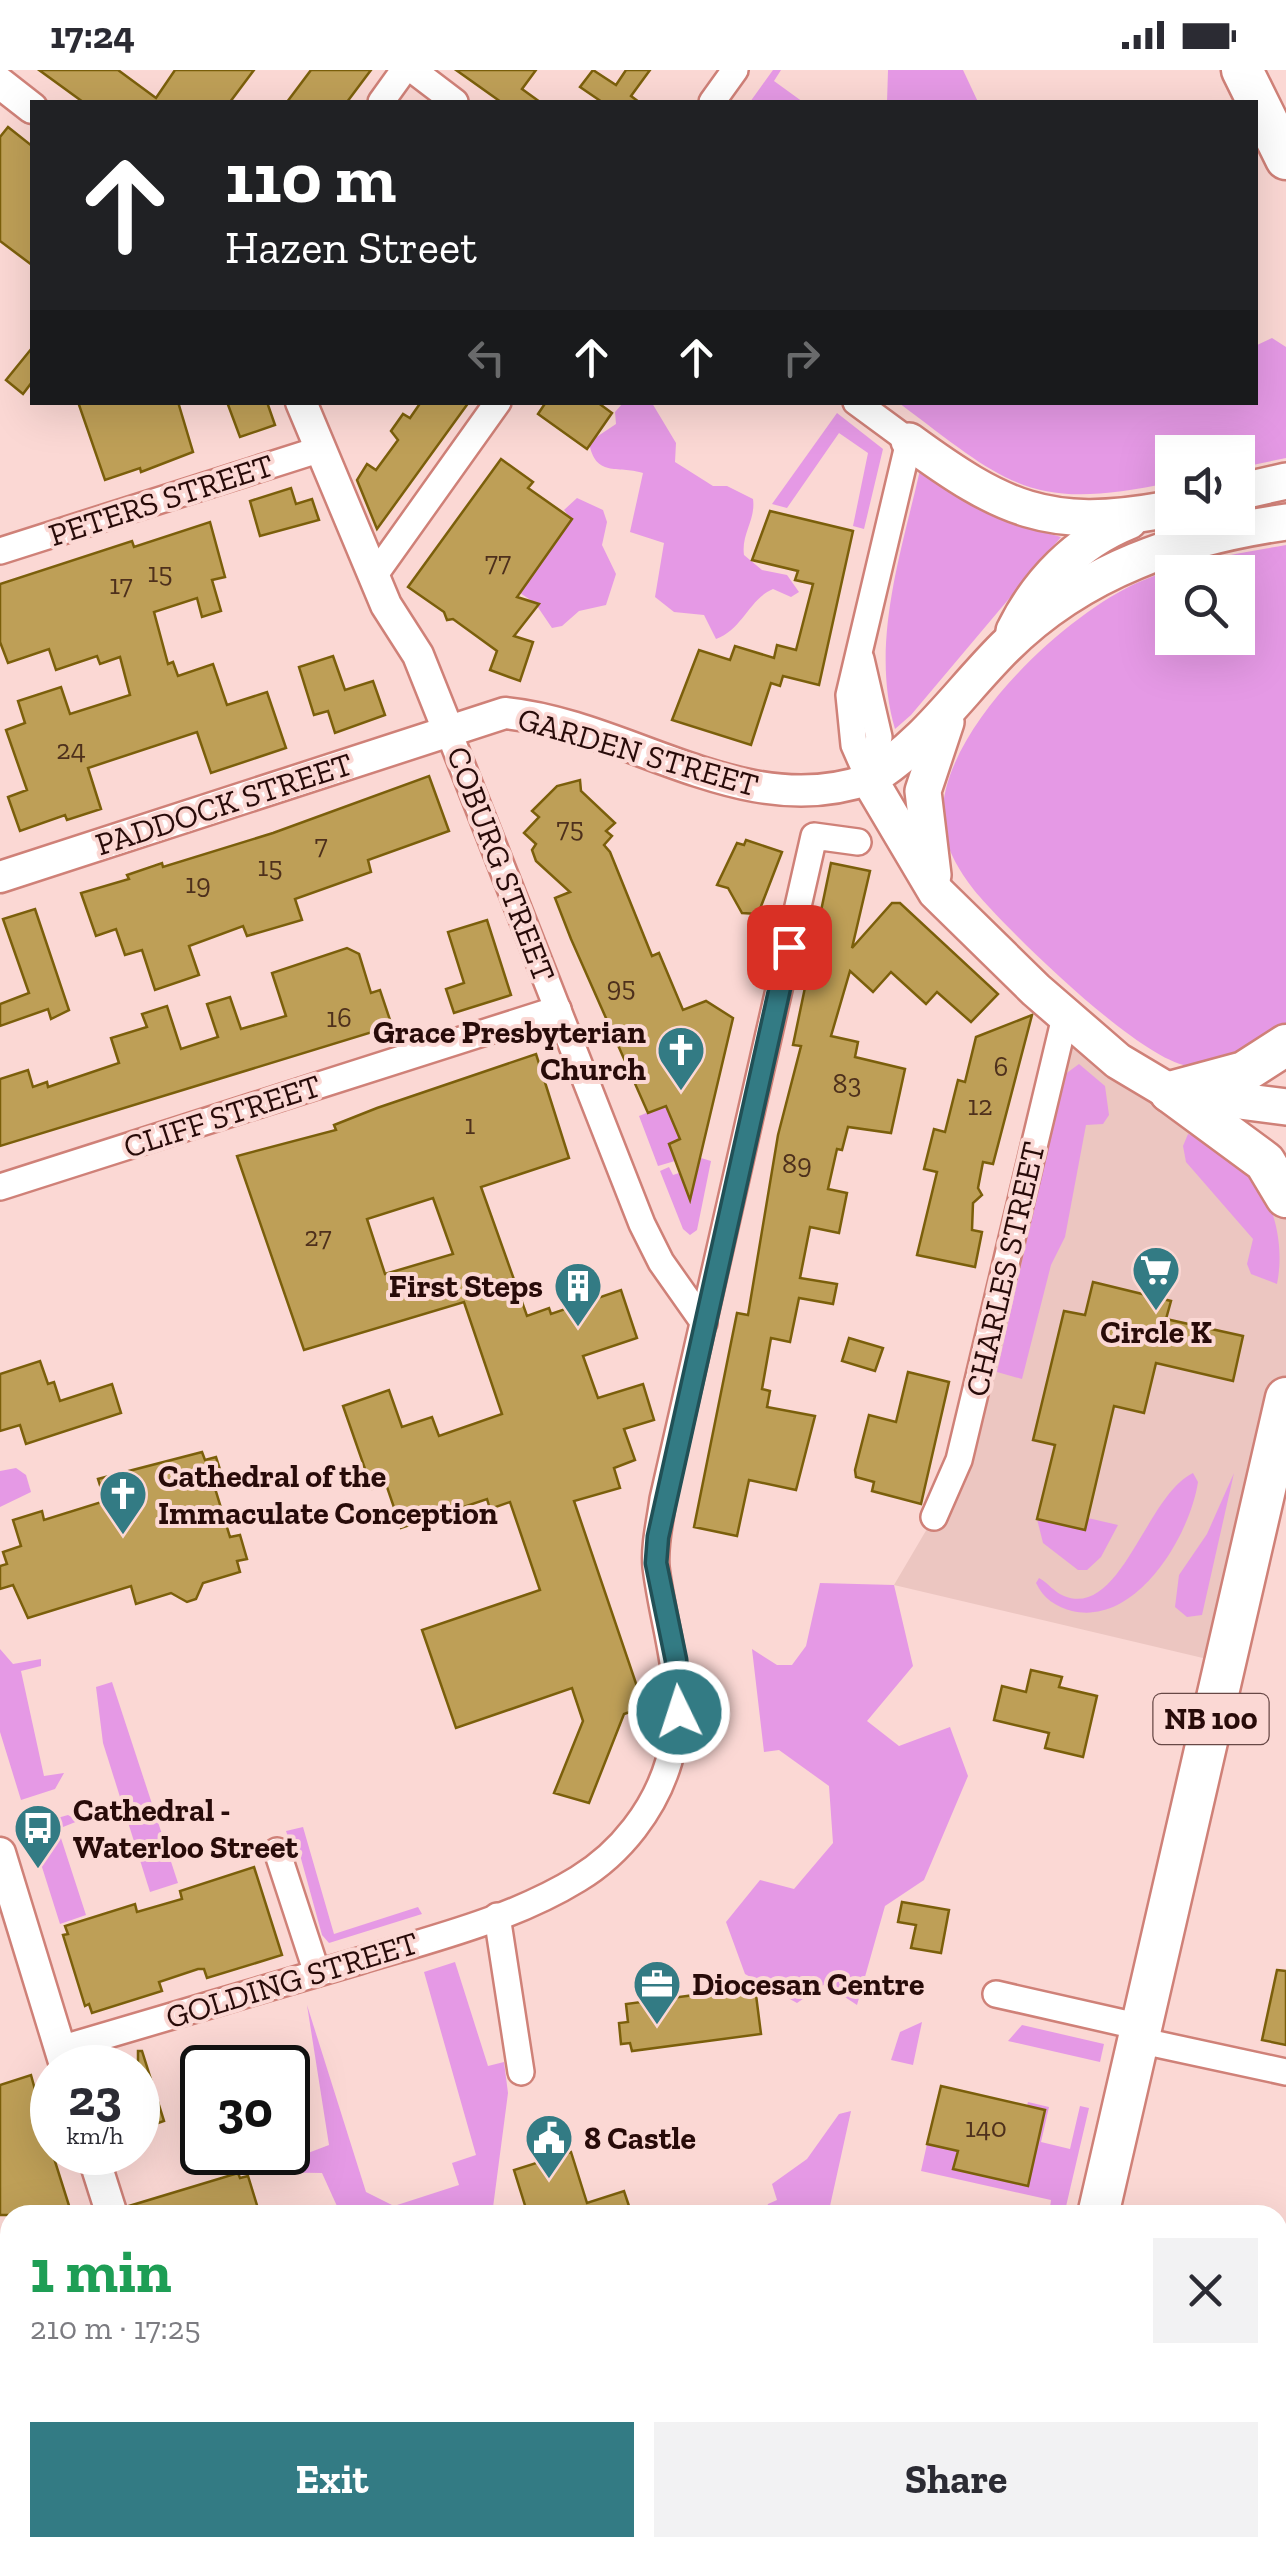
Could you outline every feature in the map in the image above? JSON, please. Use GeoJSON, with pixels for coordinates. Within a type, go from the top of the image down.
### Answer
{"type":"FeatureCollection","features":[{"type":"Feature","properties":{"kind":"main road"},"geometry":{"type":"LineString","coordinates":[[1242,70],[1257,100]]}},
{"type":"Feature","properties":{"kind":"main road"},"geometry":{"type":"LineString","coordinates":[[1258,102],[1286,159]]}},
{"type":"Feature","properties":{"kind":"main road"},"geometry":{"type":"LineString","coordinates":[[910,441],[981,491],[1020,508],[1070,519],[1119,518],[1155,511]]}},
{"type":"Feature","properties":{"kind":"main road"},"geometry":{"type":"LineString","coordinates":[[1155,513],[1124,523],[1069,556],[1024,611],[1006,645],[950,712],[902,757],[869,779],[936,892],[1065,1017],[1118,1061],[1170,1092],[1254,1152],[1275,1174],[1286,1197]]}},
{"type":"Feature","properties":{"kind":"main road"},"geometry":{"type":"LineString","coordinates":[[1006,645],[1104,574],[1134,560],[1207,535],[1275,524]]}},
{"type":"Feature","properties":{"kind":"main road"},"geometry":{"type":"LineString","coordinates":[[936,892],[923,791],[950,712]]}},
{"type":"Feature","properties":{"kind":"main road"},"geometry":{"type":"LineString","coordinates":[[1170,1092],[1244,1072],[1286,1045]]}},
{"type":"Feature","properties":{"kind":"main road"},"geometry":{"type":"LineString","coordinates":[[1170,1092],[1286,1108]]}},
{"type":"Feature","properties":{"kind":"main road","name":"NB 100"},"geometry":{"type":"LineString","coordinates":[[1100,2205],[1286,1398]]}},
{"type":"Feature","properties":{"kind":"street"},"geometry":{"type":"LineString","coordinates":[[382,100],[404,70]]}},
{"type":"Feature","properties":{"kind":"street"},"geometry":{"type":"LineString","coordinates":[[413,70],[452,100]]}},
{"type":"Feature","properties":{"kind":"street"},"geometry":{"type":"LineString","coordinates":[[713,100],[735,70]]}},
{"type":"Feature","properties":{"kind":"street"},"geometry":{"type":"LineString","coordinates":[[0,83],[30,106]]}},
{"type":"Feature","properties":{"kind":"street","name":"COBURG STREET"},"geometry":{"type":"LineString","coordinates":[[303,405],[386,605],[434,689],[642,1224],[660,1262],[704,1323]]}},
{"type":"Feature","properties":{"kind":"street"},"geometry":{"type":"LineString","coordinates":[[374,576],[496,405]]}},
{"type":"Feature","properties":{"kind":"street"},"geometry":{"type":"LineString","coordinates":[[860,405],[910,441],[861,658],[879,737],[869,779]]}},
{"type":"Feature","properties":{"kind":"street","name":"PETERS STREET"},"geometry":{"type":"LineString","coordinates":[[0,551],[321,448]]}},
{"type":"Feature","properties":{"kind":"street","name":"GARDEN STREET"},"geometry":{"type":"LineString","coordinates":[[448,730],[487,717],[525,715],[776,792],[828,791],[869,779]]}},
{"type":"Feature","properties":{"kind":"street","name":"PADDOCK STREET"},"geometry":{"type":"LineString","coordinates":[[0,877],[448,730]]}},
{"type":"Feature","properties":{"kind":"street","name":"GOLDING STREET"},"geometry":{"type":"LineString","coordinates":[[102,2045],[497,1916],[580,1878],[614,1852],[647,1813],[669,1762],[679,1712],[676,1660],[656,1548],[704,1323],[814,836],[858,842]]}},
{"type":"Feature","properties":{"kind":"street","name":"CLIFF STREET"},"geometry":{"type":"LineString","coordinates":[[0,1187],[558,1009]]}},
{"type":"Feature","properties":{"kind":"street","name":"CHARLES STREET"},"geometry":{"type":"LineString","coordinates":[[934,1517],[960,1460],[1065,1017]]}},
{"type":"Feature","properties":{"kind":"street"},"geometry":{"type":"LineString","coordinates":[[277,1851],[317,1973]]}},
{"type":"Feature","properties":{"kind":"street"},"geometry":{"type":"LineString","coordinates":[[0,1853],[59,2045]]}},
{"type":"Feature","properties":{"kind":"street"},"geometry":{"type":"LineString","coordinates":[[497,1916],[521,2072]]}},
{"type":"Feature","properties":{"kind":"street"},"geometry":{"type":"LineString","coordinates":[[996,1994],[1286,2072]]}},
{"type":"Feature","properties":{"kind":"street"},"geometry":{"type":"LineString","coordinates":[[99,2175],[109,2205]]}},
{"type":"Feature","properties":{"kind":"shaded area"},"geometry":{"type":"Polygon","coordinates":[[[773,70],[781,70],[774,81],[800,100],[751,100],[773,70]]]}},
{"type":"Feature","properties":{"kind":"shaded area"},"geometry":{"type":"Polygon","coordinates":[[[888,70],[963,70],[977,100],[887,100],[888,70]]]}},
{"type":"Feature","properties":{"kind":"shaded area"},"geometry":{"type":"Polygon","coordinates":[[[1272,338],[1286,347],[1286,458],[1255,464],[1255,435],[1155,435],[1155,485],[1085,494],[1023,485],[996,472],[902,405],[1258,405],[1258,345],[1272,338]]]}},
{"type":"Feature","properties":{"kind":"shaded area"},"geometry":{"type":"Polygon","coordinates":[[[621,405],[653,405],[676,443],[675,462],[713,486],[727,486],[753,499],[744,555],[762,570],[787,575],[799,592],[791,597],[773,589],[716,639],[704,615],[674,612],[655,597],[664,543],[630,532],[643,473],[602,466],[589,442],[616,424],[615,412],[621,405]]]}},
{"type":"Feature","properties":{"kind":"shaded area"},"geometry":{"type":"Polygon","coordinates":[[[837,413],[883,449],[864,529],[853,526],[868,453],[839,433],[787,508],[772,504],[837,413]]]}},
{"type":"Feature","properties":{"kind":"shaded area"},"geometry":{"type":"Polygon","coordinates":[[[920,470],[1002,520],[1061,537],[895,729],[888,697],[887,632],[897,566],[920,470]]]}},
{"type":"Feature","properties":{"kind":"shaded area"},"geometry":{"type":"Polygon","coordinates":[[[577,498],[603,510],[607,522],[602,545],[616,574],[606,605],[579,611],[562,626],[552,628],[535,603],[520,593],[572,520],[564,510],[577,498]]]}},
{"type":"Feature","properties":{"kind":"shaded area"},"geometry":{"type":"Polygon","coordinates":[[[1286,545],[1286,1026],[1242,1055],[1191,1066],[1143,1045],[1113,1022],[1049,967],[980,897],[949,849],[944,831],[944,796],[957,759],[978,722],[1007,686],[1074,622],[1139,582],[1155,576],[1155,655],[1255,655],[1255,555],[1232,555],[1286,545]]]}},
{"type":"Feature","properties":{"kind":"shaded area"},"geometry":{"type":"Polygon","coordinates":[[[1065,1017],[1286,1197],[1286,1398],[1224,1663],[894,1585],[934,1517],[1065,1017]]]}},
{"type":"Feature","properties":{"kind":"shaded area"},"geometry":{"type":"Polygon","coordinates":[[[1079,1064],[1105,1086],[1109,1115],[1103,1124],[1086,1125],[1065,1237],[1051,1265],[1022,1379],[997,1372],[1064,1075],[1079,1064]]]}},
{"type":"Feature","properties":{"kind":"shaded area"},"geometry":{"type":"Polygon","coordinates":[[[666,1105],[680,1139],[669,1145],[675,1161],[658,1166],[639,1116],[666,1105]]]}},
{"type":"Feature","properties":{"kind":"shaded area"},"geometry":{"type":"Polygon","coordinates":[[[1188,1134],[1234,1153],[1260,1185],[1277,1233],[1277,1284],[1251,1274],[1247,1264],[1253,1239],[1186,1162],[1183,1146],[1188,1134]]]}},
{"type":"Feature","properties":{"kind":"shaded area"},"geometry":{"type":"Polygon","coordinates":[[[701,1158],[711,1161],[697,1230],[690,1235],[683,1229],[660,1171],[669,1167],[673,1175],[679,1173],[688,1192],[693,1189],[701,1158]]]}},
{"type":"Feature","properties":{"kind":"shaded area"},"geometry":{"type":"Polygon","coordinates":[[[16,1468],[26,1475],[31,1492],[0,1507],[0,1471],[16,1468]]]}},
{"type":"Feature","properties":{"kind":"shaded area"},"geometry":{"type":"Polygon","coordinates":[[[1193,1473],[1198,1482],[1184,1527],[1172,1550],[1138,1591],[1118,1605],[1096,1612],[1066,1609],[1042,1593],[1036,1583],[1039,1578],[1064,1596],[1084,1598],[1102,1590],[1161,1505],[1193,1473]]]}},
{"type":"Feature","properties":{"kind":"shaded area"},"geometry":{"type":"Polygon","coordinates":[[[1234,1473],[1202,1615],[1187,1617],[1175,1607],[1179,1575],[1207,1534],[1234,1473]]]}},
{"type":"Feature","properties":{"kind":"shaded area"},"geometry":{"type":"Polygon","coordinates":[[[1088,1518],[1118,1525],[1101,1557],[1087,1570],[1078,1570],[1043,1543],[1037,1519],[1084,1530],[1088,1518]]]}},
{"type":"Feature","properties":{"kind":"shaded area"},"geometry":{"type":"Polygon","coordinates":[[[820,1583],[894,1585],[913,1666],[867,1721],[899,1746],[950,1727],[968,1776],[924,1880],[885,1906],[857,2005],[825,1984],[797,2003],[745,1974],[726,1922],[760,1880],[794,1889],[833,1843],[829,1786],[779,1750],[764,1752],[752,1649],[777,1665],[792,1665],[806,1646],[820,1583]]]}},
{"type":"Feature","properties":{"kind":"shaded area"},"geometry":{"type":"Polygon","coordinates":[[[0,1649],[13,1664],[41,1659],[41,1666],[21,1671],[44,1776],[64,1773],[55,1789],[21,1800],[0,1732],[0,1649]]]}},
{"type":"Feature","properties":{"kind":"shaded area"},"geometry":{"type":"Polygon","coordinates":[[[112,1682],[178,1883],[150,1892],[103,1743],[96,1687],[112,1682]]]}},
{"type":"Feature","properties":{"kind":"shaded area"},"geometry":{"type":"Polygon","coordinates":[[[68,1815],[78,1821],[58,1829],[86,1915],[60,1924],[29,1826],[68,1815]]]}},
{"type":"Feature","properties":{"kind":"shaded area"},"geometry":{"type":"Polygon","coordinates":[[[303,1827],[334,1934],[418,1907],[422,1914],[329,1943],[322,1935],[297,1844],[291,1846],[286,1831],[303,1827]]]}},
{"type":"Feature","properties":{"kind":"shaded area"},"geometry":{"type":"Polygon","coordinates":[[[455,1962],[488,2066],[504,2062],[508,2093],[493,2205],[397,2205],[459,2185],[452,2163],[476,2155],[424,1972],[455,1962]]]}},
{"type":"Feature","properties":{"kind":"shaded area"},"geometry":{"type":"Polygon","coordinates":[[[307,2005],[366,2192],[392,2205],[336,2205],[322,2173],[310,2173],[310,2152],[329,2145],[307,2005]]]}},
{"type":"Feature","properties":{"kind":"shaded area"},"geometry":{"type":"Polygon","coordinates":[[[922,2022],[913,2065],[891,2060],[900,2032],[922,2022]]]}},
{"type":"Feature","properties":{"kind":"shaded area"},"geometry":{"type":"Polygon","coordinates":[[[1022,2025],[1104,2044],[1100,2062],[1008,2041],[1022,2025]]]}},
{"type":"Feature","properties":{"kind":"shaded area"},"geometry":{"type":"Polygon","coordinates":[[[1028,2102],[1049,2107],[1041,2142],[1070,2149],[1080,2106],[1089,2108],[1066,2205],[1050,2205],[1051,2200],[921,2171],[927,2144],[958,2151],[954,2169],[1028,2186],[1045,2111],[1027,2106],[1028,2102]]]}},
{"type":"Feature","properties":{"kind":"shaded area"},"geometry":{"type":"Polygon","coordinates":[[[851,2111],[830,2205],[768,2205],[777,2200],[772,2184],[807,2159],[839,2114],[851,2111]]]}},
{"type":"Feature","properties":{"kind":"building"},"geometry":{"type":"Polygon","coordinates":[[[39,70],[118,70],[156,98],[175,70],[254,70],[232,100],[80,100],[39,70]]]}},
{"type":"Feature","properties":{"kind":"building"},"geometry":{"type":"Polygon","coordinates":[[[311,70],[371,70],[348,100],[288,100],[311,70]]]}},
{"type":"Feature","properties":{"kind":"building"},"geometry":{"type":"Polygon","coordinates":[[[456,70],[536,70],[522,89],[537,100],[498,100],[456,70]]]}},
{"type":"Feature","properties":{"kind":"building"},"geometry":{"type":"Polygon","coordinates":[[[593,70],[616,85],[626,70],[650,70],[631,96],[636,100],[599,100],[580,87],[593,70]]]}},
{"type":"Feature","properties":{"kind":"building"},"geometry":{"type":"Polygon","coordinates":[[[8,127],[30,144],[30,264],[0,241],[0,137],[8,127]]]}},
{"type":"Feature","properties":{"kind":"building"},"geometry":{"type":"Polygon","coordinates":[[[30,350],[30,385],[23,394],[6,380],[30,350]]]}},
{"type":"Feature","properties":{"kind":"building"},"geometry":{"type":"Polygon","coordinates":[[[79,405],[179,405],[193,452],[141,472],[140,468],[105,480],[79,405]]]}},
{"type":"Feature","properties":{"kind":"building"},"geometry":{"type":"Polygon","coordinates":[[[228,405],[268,405],[275,425],[240,437],[228,405]]]}},
{"type":"Feature","properties":{"kind":"building"},"geometry":{"type":"Polygon","coordinates":[[[419,405],[467,405],[377,529],[357,480],[367,464],[376,470],[398,440],[391,431],[403,414],[410,418],[419,405]]]}},
{"type":"Feature","properties":{"kind":"building"},"geometry":{"type":"Polygon","coordinates":[[[544,405],[601,405],[612,413],[587,449],[538,414],[544,405]]]}},
{"type":"Feature","properties":{"kind":"building"},"geometry":{"type":"Polygon","coordinates":[[[501,459],[533,482],[528,488],[572,519],[517,597],[539,604],[514,636],[533,642],[520,681],[490,670],[497,651],[453,619],[447,620],[444,612],[408,587],[501,459]]]}},
{"type":"Feature","properties":{"kind":"building"},"geometry":{"type":"Polygon","coordinates":[[[291,488],[296,504],[312,499],[319,520],[260,536],[250,501],[291,488]]]}},
{"type":"Feature","properties":{"kind":"building"},"geometry":{"type":"Polygon","coordinates":[[[770,511],[853,531],[819,685],[783,676],[780,686],[771,683],[751,745],[672,720],[699,650],[730,660],[735,646],[774,658],[777,645],[796,650],[813,584],[795,580],[798,571],[752,560],[770,511]]]}},
{"type":"Feature","properties":{"kind":"building"},"geometry":{"type":"Polygon","coordinates":[[[210,522],[225,577],[212,580],[221,611],[202,617],[197,598],[154,612],[168,664],[173,662],[178,676],[213,664],[227,705],[267,692],[286,748],[211,773],[197,732],[88,768],[101,809],[67,820],[65,815],[20,831],[8,797],[27,790],[6,730],[25,723],[18,701],[61,687],[70,714],[130,695],[120,657],[100,664],[97,656],[56,670],[49,649],[8,663],[0,642],[0,584],[132,541],[134,547],[210,522]]]}},
{"type":"Feature","properties":{"kind":"building"},"geometry":{"type":"Polygon","coordinates":[[[333,656],[345,690],[373,681],[385,715],[335,733],[328,711],[314,715],[299,667],[333,656]]]}},
{"type":"Feature","properties":{"kind":"building"},"geometry":{"type":"Polygon","coordinates":[[[429,776],[449,831],[368,860],[371,872],[295,899],[302,920],[247,936],[243,926],[189,946],[199,975],[155,990],[142,950],[125,955],[116,929],[96,936],[81,893],[129,879],[127,875],[162,863],[163,867],[273,833],[429,776]]]}},
{"type":"Feature","properties":{"kind":"building"},"geometry":{"type":"Polygon","coordinates":[[[580,780],[581,791],[615,823],[606,831],[612,836],[604,845],[652,956],[659,953],[683,1010],[706,1001],[733,1018],[690,1200],[669,1144],[680,1139],[666,1106],[648,1113],[555,898],[570,892],[536,861],[532,850],[536,844],[524,833],[539,817],[532,811],[557,786],[580,780]]]}},
{"type":"Feature","properties":{"kind":"building"},"geometry":{"type":"Polygon","coordinates":[[[746,840],[782,852],[758,914],[742,913],[728,888],[717,885],[737,843],[744,845],[746,840]]]}},
{"type":"Feature","properties":{"kind":"building"},"geometry":{"type":"Polygon","coordinates":[[[831,863],[870,871],[852,948],[892,903],[900,903],[998,994],[971,1022],[937,992],[926,1004],[891,972],[873,992],[850,971],[831,1036],[858,1042],[855,1057],[905,1069],[891,1133],[848,1127],[842,1150],[837,1149],[828,1189],[847,1193],[839,1233],[810,1227],[800,1278],[837,1284],[833,1304],[799,1298],[790,1342],[771,1338],[762,1389],[770,1391],[767,1407],[815,1416],[796,1490],[749,1480],[737,1536],[694,1527],[737,1313],[748,1315],[778,1135],[801,1046],[793,1045],[831,863]]]}},
{"type":"Feature","properties":{"kind":"building"},"geometry":{"type":"Polygon","coordinates":[[[35,909],[69,1010],[51,1019],[48,1009],[0,1026],[0,1004],[29,993],[3,919],[35,909]]]}},
{"type":"Feature","properties":{"kind":"building"},"geometry":{"type":"Polygon","coordinates":[[[487,920],[511,995],[454,1013],[446,989],[464,983],[448,932],[487,920]]]}},
{"type":"Feature","properties":{"kind":"building"},"geometry":{"type":"Polygon","coordinates":[[[347,948],[359,954],[371,993],[380,990],[392,1026],[0,1146],[0,1079],[28,1070],[33,1087],[47,1082],[48,1087],[119,1063],[111,1038],[147,1027],[142,1014],[167,1006],[181,1049],[218,1037],[207,1004],[230,997],[241,1029],[286,1016],[272,973],[347,948]]]}},
{"type":"Feature","properties":{"kind":"building"},"geometry":{"type":"Polygon","coordinates":[[[1032,1015],[993,1164],[983,1162],[978,1188],[982,1195],[973,1203],[972,1230],[982,1232],[975,1267],[917,1255],[937,1172],[924,1169],[934,1129],[945,1132],[958,1080],[965,1082],[976,1037],[1032,1015]]]}},
{"type":"Feature","properties":{"kind":"building"},"geometry":{"type":"Polygon","coordinates":[[[536,1054],[569,1158],[481,1187],[527,1316],[549,1308],[551,1314],[621,1290],[637,1338],[583,1356],[598,1398],[643,1384],[654,1420],[624,1429],[635,1460],[614,1468],[620,1488],[574,1501],[644,1707],[624,1714],[589,1803],[554,1793],[583,1721],[572,1688],[456,1728],[422,1630],[540,1590],[510,1502],[490,1509],[487,1499],[401,1528],[386,1484],[372,1489],[343,1406],[389,1390],[402,1427],[432,1417],[439,1436],[502,1414],[464,1302],[304,1350],[237,1156],[336,1130],[334,1125],[536,1054]],[[433,1198],[367,1219],[385,1274],[453,1254],[433,1198]]]}},
{"type":"Feature","properties":{"kind":"building"},"geometry":{"type":"Polygon","coordinates":[[[1093,1282],[1171,1301],[1166,1319],[1243,1336],[1233,1381],[1156,1363],[1144,1413],[1114,1406],[1085,1530],[1037,1519],[1055,1445],[1033,1440],[1064,1311],[1085,1315],[1093,1282]]]}},
{"type":"Feature","properties":{"kind":"building"},"geometry":{"type":"Polygon","coordinates":[[[849,1338],[883,1348],[875,1371],[842,1361],[849,1338]]]}},
{"type":"Feature","properties":{"kind":"building"},"geometry":{"type":"Polygon","coordinates":[[[40,1361],[48,1384],[54,1382],[60,1401],[112,1384],[121,1413],[26,1444],[20,1425],[0,1431],[0,1374],[40,1361]]]}},
{"type":"Feature","properties":{"kind":"building"},"geometry":{"type":"Polygon","coordinates":[[[908,1372],[949,1382],[921,1504],[872,1491],[874,1482],[856,1477],[855,1470],[869,1415],[896,1422],[908,1372]]]}},
{"type":"Feature","properties":{"kind":"building","name":"Cathedral of the Immaculate Conception"},"geometry":{"type":"Polygon","coordinates":[[[202,1452],[205,1460],[216,1457],[224,1482],[214,1485],[230,1537],[240,1535],[247,1559],[237,1561],[240,1572],[203,1583],[196,1599],[187,1602],[171,1593],[136,1604],[131,1586],[28,1618],[13,1585],[0,1589],[0,1566],[7,1564],[3,1552],[21,1546],[13,1520],[42,1511],[44,1520],[105,1501],[98,1479],[202,1452]]]}},
{"type":"Feature","properties":{"kind":"building"},"geometry":{"type":"Polygon","coordinates":[[[1031,1670],[1062,1677],[1059,1687],[1097,1696],[1083,1757],[1045,1748],[1049,1733],[994,1720],[1002,1686],[1026,1692],[1031,1670]]]}},
{"type":"Feature","properties":{"kind":"building"},"geometry":{"type":"Polygon","coordinates":[[[254,1867],[282,1955],[207,1978],[204,1969],[198,1969],[159,1982],[162,1991],[92,2013],[89,2004],[85,2006],[63,1935],[68,1934],[65,1926],[135,1904],[137,1912],[182,1899],[180,1891],[254,1867]]]}},
{"type":"Feature","properties":{"kind":"building"},"geometry":{"type":"Polygon","coordinates":[[[902,1902],[949,1910],[941,1953],[911,1948],[916,1925],[898,1922],[902,1902]]]}},
{"type":"Feature","properties":{"kind":"building"},"geometry":{"type":"Polygon","coordinates":[[[1277,1970],[1286,1971],[1286,2045],[1262,2040],[1277,1970]]]}},
{"type":"Feature","properties":{"kind":"building"},"geometry":{"type":"Polygon","coordinates":[[[755,1987],[761,2034],[632,2051],[630,2043],[621,2044],[619,2023],[628,2022],[626,2004],[755,1987]]]}},
{"type":"Feature","properties":{"kind":"building"},"geometry":{"type":"Polygon","coordinates":[[[30,2075],[30,2175],[59,2175],[69,2205],[0,2205],[0,2085],[30,2075]]]}},
{"type":"Feature","properties":{"kind":"building"},"geometry":{"type":"Polygon","coordinates":[[[941,2086],[1045,2110],[1028,2186],[953,2169],[958,2151],[927,2144],[941,2086]]]}},
{"type":"Feature","properties":{"kind":"building","name":"8 Castle"},"geometry":{"type":"Polygon","coordinates":[[[571,2152],[587,2203],[624,2191],[629,2205],[525,2205],[514,2170],[571,2152]]]}},
{"type":"Feature","properties":{"kind":"building"},"geometry":{"type":"Polygon","coordinates":[[[239,2175],[248,2176],[257,2205],[132,2205],[239,2175]]]}},
{"type":"Feature","properties":{"kind":"place","name":"Grace Presbyterian Church"},"geometry":{"type":"Point","coordinates":[681,1092]}},
{"type":"Feature","properties":{"kind":"place","name":"Circle K"},"geometry":{"type":"Point","coordinates":[1156,1312]}},
{"type":"Feature","properties":{"kind":"place","name":"First Steps"},"geometry":{"type":"Point","coordinates":[578,1328]}},
{"type":"Feature","properties":{"kind":"place","name":"Cathedral of the Immaculate Conception"},"geometry":{"type":"Point","coordinates":[123,1536]}},
{"type":"Feature","properties":{"kind":"place","name":"Cathedral - Waterloo Street"},"geometry":{"type":"Point","coordinates":[38,1870]}},
{"type":"Feature","properties":{"kind":"place","name":"Diocesan Centre"},"geometry":{"type":"Point","coordinates":[657,2026]}},
{"type":"Feature","properties":{"kind":"place","name":"8 Castle"},"geometry":{"type":"Point","coordinates":[549,2180]}},
{"type":"Feature","properties":{"kind":"route"},"geometry":{"type":"LineString","coordinates":[[679,1712],[676,1660],[658,1578],[656,1548],[663,1500],[789,947]]}}]}
